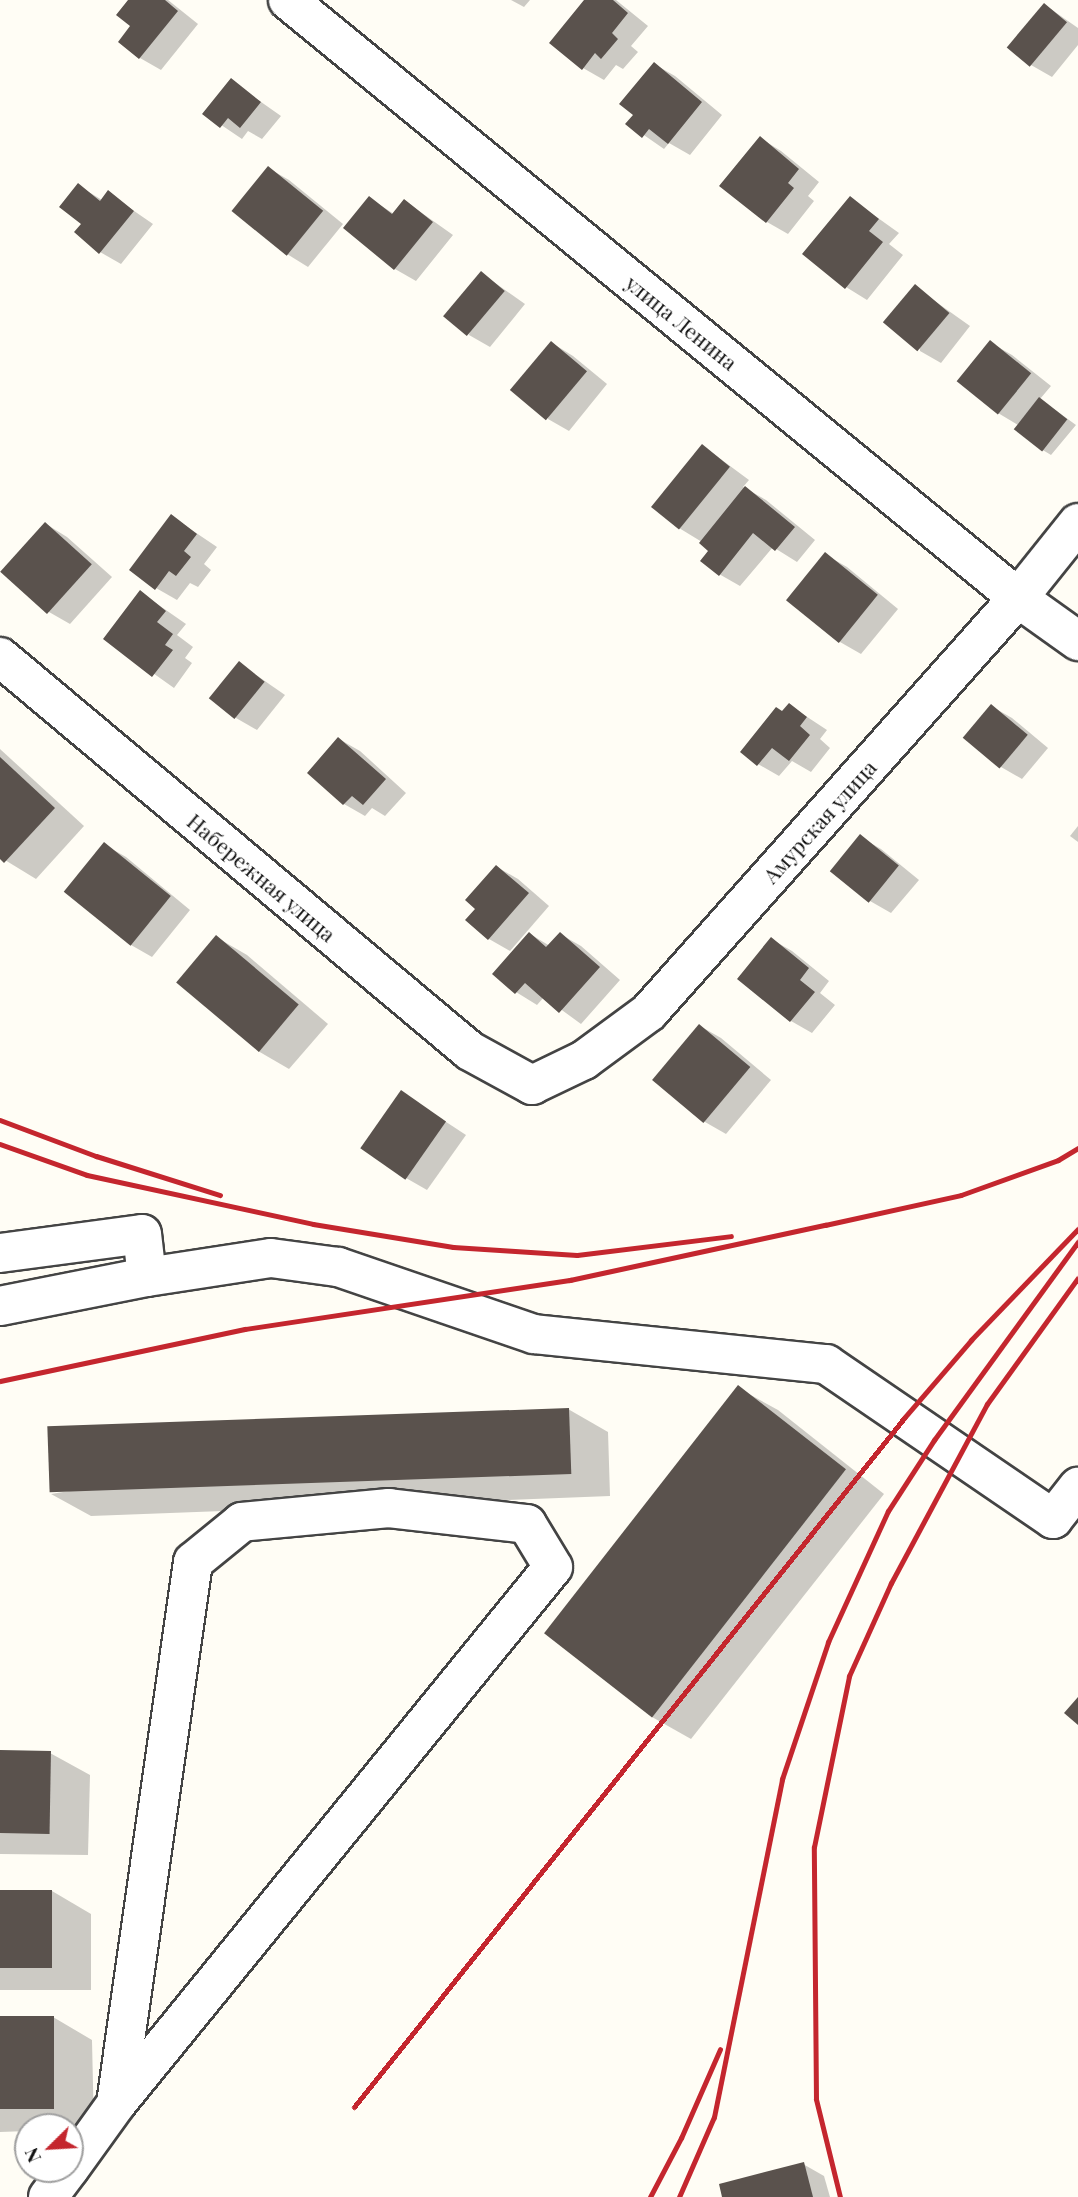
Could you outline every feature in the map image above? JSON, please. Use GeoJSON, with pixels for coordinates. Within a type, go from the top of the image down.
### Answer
{"type":"FeatureCollection","features":[{"type":"Feature","properties":{"kind":"street","name":"улица Ленина"},"geometry":{"type":"LineString","coordinates":[[288,0],[1018,598],[1078,641]]}},
{"type":"Feature","properties":{"kind":"street","name":"Амурская улица"},"geometry":{"type":"LineString","coordinates":[[532,1085],[584,1060],[649,1012],[1018,598],[1078,523]]}},
{"type":"Feature","properties":{"kind":"street","name":"Набережная улица"},"geometry":{"type":"LineString","coordinates":[[0,657],[470,1051],[532,1085]]}},
{"type":"Feature","properties":{"kind":"street"},"geometry":{"type":"LineString","coordinates":[[0,1253],[56,1243],[142,1234],[147,1277]]}},
{"type":"Feature","properties":{"kind":"street"},"geometry":{"type":"LineString","coordinates":[[0,1306],[147,1277],[271,1258],[338,1267],[534,1334],[826,1364],[1053,1519],[1078,1488]]}},
{"type":"Feature","properties":{"kind":"street"},"geometry":{"type":"LineString","coordinates":[[84,2148],[552,1567],[527,1524],[389,1508],[242,1522],[193,1562],[117,2104]]}},
{"type":"Feature","properties":{"kind":"building"},"geometry":{"type":"Polygon","coordinates":[[[128,0],[165,0],[178,11],[139,59],[118,42],[130,26],[116,15],[128,0]]]}},
{"type":"Feature","properties":{"kind":"building"},"geometry":{"type":"Polygon","coordinates":[[[584,0],[613,0],[628,13],[612,33],[618,39],[601,59],[595,53],[582,70],[549,43],[584,0]]]}},
{"type":"Feature","properties":{"kind":"building"},"geometry":{"type":"Polygon","coordinates":[[[1044,3],[1067,22],[1030,67],[1007,47],[1044,3]]]}},
{"type":"Feature","properties":{"kind":"building"},"geometry":{"type":"Polygon","coordinates":[[[654,62],[702,102],[668,144],[649,129],[642,138],[625,124],[633,115],[619,104],[654,62]]]}},
{"type":"Feature","properties":{"kind":"building"},"geometry":{"type":"Polygon","coordinates":[[[231,78],[261,102],[240,128],[228,118],[220,128],[202,114],[231,78]]]}},
{"type":"Feature","properties":{"kind":"building"},"geometry":{"type":"Polygon","coordinates":[[[760,136],[799,169],[788,183],[794,188],[766,223],[719,186],[760,136]]]}},
{"type":"Feature","properties":{"kind":"building"},"geometry":{"type":"Polygon","coordinates":[[[268,166],[323,211],[287,256],[231,211],[268,166]]]}},
{"type":"Feature","properties":{"kind":"building"},"geometry":{"type":"Polygon","coordinates":[[[78,183],[100,201],[108,190],[134,211],[99,254],[74,232],[81,224],[59,207],[78,183]]]}},
{"type":"Feature","properties":{"kind":"building"},"geometry":{"type":"Polygon","coordinates":[[[369,196],[392,214],[404,199],[433,222],[394,270],[343,228],[369,196]]]}},
{"type":"Feature","properties":{"kind":"building"},"geometry":{"type":"Polygon","coordinates":[[[850,196],[879,219],[869,231],[883,242],[845,289],[802,254],[850,196]]]}},
{"type":"Feature","properties":{"kind":"building"},"geometry":{"type":"Polygon","coordinates":[[[481,271],[505,291],[467,336],[443,316],[481,271]]]}},
{"type":"Feature","properties":{"kind":"building"},"geometry":{"type":"Polygon","coordinates":[[[915,284],[949,313],[917,351],[883,322],[915,284]]]}},
{"type":"Feature","properties":{"kind":"building"},"geometry":{"type":"Polygon","coordinates":[[[990,340],[1031,373],[998,415],[957,381],[990,340]]]}},
{"type":"Feature","properties":{"kind":"building"},"geometry":{"type":"Polygon","coordinates":[[[551,341],[587,371],[546,420],[510,390],[551,341]]]}},
{"type":"Feature","properties":{"kind":"building"},"geometry":{"type":"Polygon","coordinates":[[[1039,397],[1067,419],[1042,451],[1014,429],[1039,397]]]}},
{"type":"Feature","properties":{"kind":"building"},"geometry":{"type":"Polygon","coordinates":[[[702,444],[730,467],[679,530],[651,507],[702,444]]]}},
{"type":"Feature","properties":{"kind":"building"},"geometry":{"type":"Polygon","coordinates":[[[745,486],[795,527],[775,551],[753,533],[719,576],[700,561],[708,551],[699,543],[745,486]]]}},
{"type":"Feature","properties":{"kind":"building"},"geometry":{"type":"Polygon","coordinates":[[[171,514],[197,534],[184,551],[191,557],[176,576],[169,571],[155,590],[129,570],[171,514]]]}},
{"type":"Feature","properties":{"kind":"building"},"geometry":{"type":"Polygon","coordinates":[[[45,522],[92,564],[47,614],[0,572],[45,522]]]}},
{"type":"Feature","properties":{"kind":"building"},"geometry":{"type":"Polygon","coordinates":[[[825,552],[878,595],[839,643],[786,600],[825,552]]]}},
{"type":"Feature","properties":{"kind":"building"},"geometry":{"type":"Polygon","coordinates":[[[140,590],[166,611],[157,622],[173,634],[165,645],[173,650],[152,677],[103,639],[140,590]]]}},
{"type":"Feature","properties":{"kind":"building"},"geometry":{"type":"Polygon","coordinates":[[[239,661],[265,682],[234,719],[209,698],[239,661]]]}},
{"type":"Feature","properties":{"kind":"building"},"geometry":{"type":"Polygon","coordinates":[[[789,703],[807,717],[800,726],[810,735],[789,761],[772,748],[757,766],[740,752],[776,707],[782,711],[789,703]]]}},
{"type":"Feature","properties":{"kind":"building"},"geometry":{"type":"Polygon","coordinates":[[[991,704],[1028,735],[999,769],[963,738],[991,704]]]}},
{"type":"Feature","properties":{"kind":"building"},"geometry":{"type":"Polygon","coordinates":[[[338,737],[386,779],[363,805],[352,796],[343,805],[307,773],[338,737]]]}},
{"type":"Feature","properties":{"kind":"building"},"geometry":{"type":"Polygon","coordinates":[[[0,757],[55,808],[4,863],[0,859],[0,757]]]}},
{"type":"Feature","properties":{"kind":"building"},"geometry":{"type":"Polygon","coordinates":[[[860,834],[899,865],[869,903],[830,871],[860,834]]]}},
{"type":"Feature","properties":{"kind":"building"},"geometry":{"type":"Polygon","coordinates":[[[104,842],[171,896],[131,946],[64,892],[104,842]]]}},
{"type":"Feature","properties":{"kind":"building"},"geometry":{"type":"Polygon","coordinates":[[[496,865],[529,893],[488,940],[465,920],[475,909],[465,900],[496,865]]]}},
{"type":"Feature","properties":{"kind":"building"},"geometry":{"type":"Polygon","coordinates":[[[529,932],[546,947],[560,932],[600,967],[559,1013],[525,983],[515,994],[492,974],[529,932]]]}},
{"type":"Feature","properties":{"kind":"building"},"geometry":{"type":"Polygon","coordinates":[[[216,935],[299,1004],[259,1052],[176,982],[216,935]]]}},
{"type":"Feature","properties":{"kind":"building"},"geometry":{"type":"Polygon","coordinates":[[[771,937],[809,968],[800,980],[815,992],[790,1022],[737,979],[771,937]]]}},
{"type":"Feature","properties":{"kind":"building"},"geometry":{"type":"Polygon","coordinates":[[[699,1024],[750,1067],[703,1123],[652,1080],[699,1024]]]}},
{"type":"Feature","properties":{"kind":"building"},"geometry":{"type":"Polygon","coordinates":[[[401,1090],[446,1122],[405,1180],[360,1148],[401,1090]]]}},
{"type":"Feature","properties":{"kind":"building"},"geometry":{"type":"Polygon","coordinates":[[[738,1385],[846,1469],[652,1718],[544,1633],[738,1385]]]}},
{"type":"Feature","properties":{"kind":"building"},"geometry":{"type":"Polygon","coordinates":[[[569,1408],[571,1474],[50,1492],[47,1426],[569,1408]]]}},
{"type":"Feature","properties":{"kind":"building"},"geometry":{"type":"Polygon","coordinates":[[[1078,1697],[1078,1725],[1064,1713],[1078,1697]]]}},
{"type":"Feature","properties":{"kind":"building"},"geometry":{"type":"Polygon","coordinates":[[[0,1750],[51,1751],[50,1834],[0,1833],[0,1750]]]}},
{"type":"Feature","properties":{"kind":"building"},"geometry":{"type":"Polygon","coordinates":[[[0,1890],[52,1890],[52,1968],[0,1968],[0,1890]]]}},
{"type":"Feature","properties":{"kind":"building"},"geometry":{"type":"Polygon","coordinates":[[[0,2016],[54,2016],[54,2109],[0,2109],[0,2016]]]}},
{"type":"Feature","properties":{"kind":"building"},"geometry":{"type":"Polygon","coordinates":[[[804,2162],[813,2197],[722,2197],[719,2184],[804,2162]]]}},
{"type":"Feature","properties":{"kind":"railway"},"geometry":{"type":"LineString","coordinates":[[0,1120],[96,1156],[220,1195]]}},
{"type":"Feature","properties":{"kind":"railway"},"geometry":{"type":"LineString","coordinates":[[0,1144],[87,1175],[313,1224],[453,1247],[577,1255],[731,1236]]}},
{"type":"Feature","properties":{"kind":"railway"},"geometry":{"type":"LineString","coordinates":[[0,1381],[245,1329],[570,1280],[825,1225],[961,1195],[1058,1160],[1078,1148]]}},
{"type":"Feature","properties":{"kind":"railway"},"geometry":{"type":"LineString","coordinates":[[354,2107],[904,1418],[971,1340],[1078,1229]]}},
{"type":"Feature","properties":{"kind":"railway"},"geometry":{"type":"LineString","coordinates":[[679,2197],[714,2117],[782,1779],[828,1642],[888,1511],[934,1440],[1078,1242]]}},
{"type":"Feature","properties":{"kind":"railway"},"geometry":{"type":"LineString","coordinates":[[840,2197],[816,2099],[814,1847],[849,1676],[891,1583],[987,1404],[1078,1278]]}},
{"type":"Feature","properties":{"kind":"railway"},"geometry":{"type":"LineString","coordinates":[[650,2197],[681,2138],[720,2049]]}}]}
